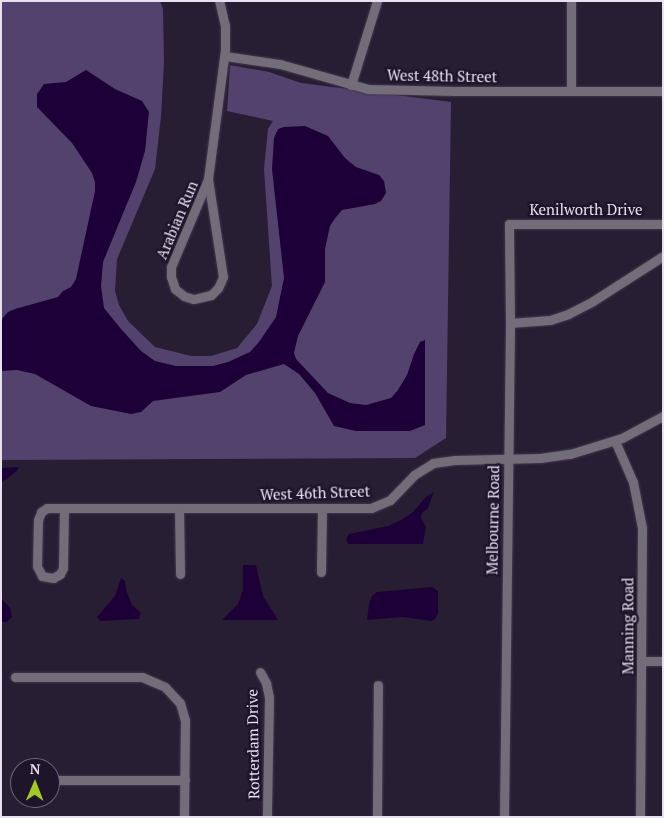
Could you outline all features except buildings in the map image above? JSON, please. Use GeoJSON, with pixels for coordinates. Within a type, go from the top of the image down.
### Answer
{"type":"FeatureCollection","features":[{"type":"Feature","properties":{"kind":"street","name":"Arabian Run"},"geometry":{"type":"LineString","coordinates":[[208,179],[223,277],[218,288],[211,295],[193,299],[184,296],[175,288],[170,272],[208,179],[225,56],[225,26],[218,1]]}},
{"type":"Feature","properties":{"kind":"street"},"geometry":{"type":"LineString","coordinates":[[351,85],[377,1]]}},
{"type":"Feature","properties":{"kind":"street"},"geometry":{"type":"LineString","coordinates":[[570,91],[571,1]]}},
{"type":"Feature","properties":{"kind":"street","name":"West 48th Street"},"geometry":{"type":"LineString","coordinates":[[225,56],[280,64],[368,89],[663,91]]}},
{"type":"Feature","properties":{"kind":"street","name":"Kenilworth Drive"},"geometry":{"type":"LineString","coordinates":[[508,224],[663,224]]}},
{"type":"Feature","properties":{"kind":"street","name":"Melbourne Road"},"geometry":{"type":"LineString","coordinates":[[504,817],[510,323],[508,224]]}},
{"type":"Feature","properties":{"kind":"street"},"geometry":{"type":"LineString","coordinates":[[510,323],[550,320],[568,314],[584,306],[663,256]]}},
{"type":"Feature","properties":{"kind":"street","name":"West 46th Street"},"geometry":{"type":"LineString","coordinates":[[64,508],[63,568],[56,577],[47,578],[40,573],[37,566],[38,520],[41,512],[48,508],[64,508],[179,508],[364,509],[382,504],[396,494],[414,475],[433,463],[455,460],[555,457],[615,441],[663,416]]}},
{"type":"Feature","properties":{"kind":"street","name":"Manning Road"},"geometry":{"type":"LineString","coordinates":[[615,441],[633,482],[641,521],[640,817]]}},
{"type":"Feature","properties":{"kind":"street"},"geometry":{"type":"LineString","coordinates":[[179,508],[180,574]]}},
{"type":"Feature","properties":{"kind":"street"},"geometry":{"type":"LineString","coordinates":[[321,572],[322,509]]}},
{"type":"Feature","properties":{"kind":"street"},"geometry":{"type":"LineString","coordinates":[[641,661],[663,661]]}},
{"type":"Feature","properties":{"kind":"street","name":"Rotterdam Drive"},"geometry":{"type":"LineString","coordinates":[[260,672],[266,683],[268,697],[268,817]]}},
{"type":"Feature","properties":{"kind":"street"},"geometry":{"type":"LineString","coordinates":[[15,677],[142,677],[162,685],[173,694],[180,703],[185,720],[184,817]]}},
{"type":"Feature","properties":{"kind":"street"},"geometry":{"type":"LineString","coordinates":[[377,817],[378,685]]}},
{"type":"Feature","properties":{"kind":"street"},"geometry":{"type":"LineString","coordinates":[[60,780],[185,780]]}},
{"type":"Feature","properties":{"kind":"shaded area"},"geometry":{"type":"Polygon","coordinates":[[[1,1],[160,1],[163,9],[164,63],[155,169],[117,259],[115,291],[119,305],[128,321],[155,347],[191,356],[211,356],[237,348],[257,324],[272,286],[264,169],[268,129],[273,121],[227,111],[230,65],[269,72],[301,83],[451,102],[446,438],[415,458],[1,460],[1,1]]]}},
{"type":"Feature","properties":{"kind":"shaded area"},"geometry":{"type":"Polygon","coordinates":[[[86,70],[115,89],[142,101],[149,112],[145,151],[136,182],[103,262],[101,286],[104,308],[141,351],[155,361],[176,366],[213,366],[228,362],[250,352],[259,342],[276,317],[284,278],[272,169],[274,138],[278,129],[305,126],[328,136],[345,158],[356,167],[379,175],[384,181],[386,193],[381,201],[375,204],[342,210],[330,226],[325,249],[325,282],[298,336],[294,353],[296,359],[328,393],[350,403],[366,405],[391,398],[407,375],[420,342],[425,340],[425,425],[410,431],[356,431],[334,426],[315,393],[299,374],[284,364],[246,375],[220,392],[153,401],[141,412],[131,414],[91,406],[35,374],[17,370],[1,371],[1,320],[8,312],[15,309],[58,297],[63,291],[71,287],[76,279],[95,191],[95,182],[92,173],[72,143],[37,107],[37,94],[44,84],[66,82],[86,70]]]}},
{"type":"Feature","properties":{"kind":"shaded area"},"geometry":{"type":"Polygon","coordinates":[[[19,467],[17,471],[1,483],[1,468],[19,467]]]}},
{"type":"Feature","properties":{"kind":"shaded area"},"geometry":{"type":"Polygon","coordinates":[[[434,492],[428,508],[422,513],[421,518],[426,527],[423,544],[348,544],[346,539],[349,534],[388,526],[401,520],[412,513],[426,497],[434,492]]]}},
{"type":"Feature","properties":{"kind":"shaded area"},"geometry":{"type":"Polygon","coordinates":[[[243,565],[256,565],[263,596],[278,620],[222,620],[238,604],[243,590],[243,565]]]}},
{"type":"Feature","properties":{"kind":"shaded area"},"geometry":{"type":"Polygon","coordinates":[[[121,578],[125,581],[126,590],[132,605],[141,613],[139,619],[100,621],[97,617],[115,596],[121,578]]]}},
{"type":"Feature","properties":{"kind":"shaded area"},"geometry":{"type":"Polygon","coordinates":[[[432,587],[438,591],[438,613],[435,619],[431,621],[403,617],[367,620],[369,604],[372,596],[377,592],[432,587]]]}},
{"type":"Feature","properties":{"kind":"shaded area"},"geometry":{"type":"Polygon","coordinates":[[[1,598],[10,608],[12,617],[7,622],[1,622],[1,598]]]}}]}
